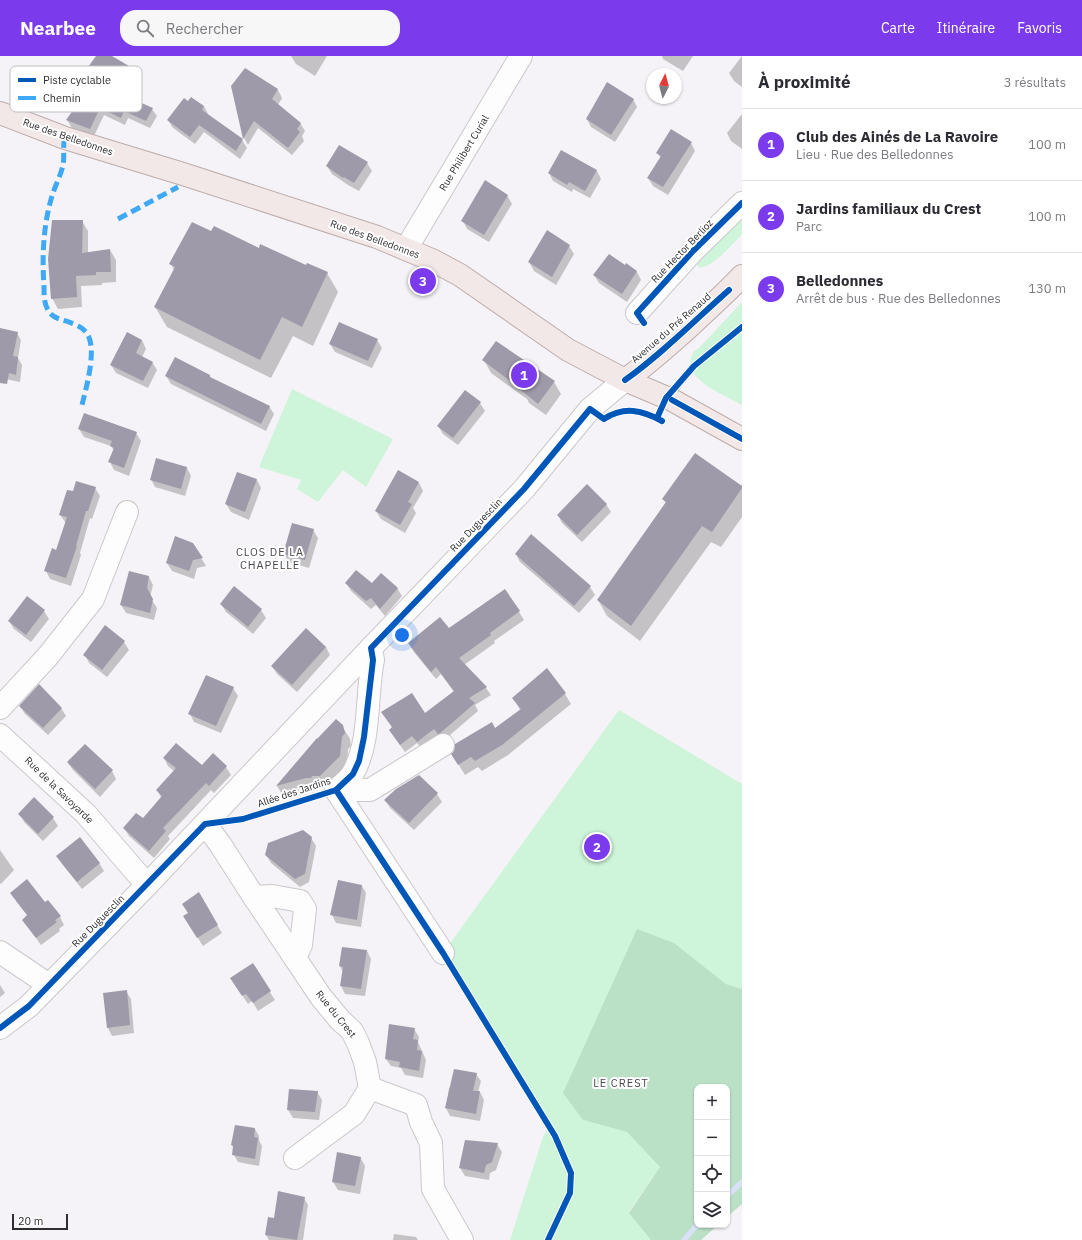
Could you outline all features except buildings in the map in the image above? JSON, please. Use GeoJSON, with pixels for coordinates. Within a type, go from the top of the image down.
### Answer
{"type":"FeatureCollection","features":[{"type":"Feature","properties":{"kind":"main road","name":"Rue des Belledonnes"},"geometry":{"type":"LineString","coordinates":[[0,113],[65,138],[377,237],[434,261],[460,275],[568,350],[625,380],[672,400],[742,439]]}},
{"type":"Feature","properties":{"kind":"main road","name":"Avenue du Pré Renaud"},"geometry":{"type":"LineString","coordinates":[[625,380],[666,348],[729,290],[742,276]]}},
{"type":"Feature","properties":{"kind":"street","name":"Rue Philibert Curial"},"geometry":{"type":"LineString","coordinates":[[406,249],[522,56]]}},
{"type":"Feature","properties":{"kind":"street","name":"Rue Hector Berlioz"},"geometry":{"type":"LineString","coordinates":[[637,313],[693,251],[742,203]]}},
{"type":"Feature","properties":{"kind":"street","name":"Rue Duguesclin"},"geometry":{"type":"LineString","coordinates":[[0,1028],[29,1006],[147,885],[524,489],[590,409],[625,380]]}},
{"type":"Feature","properties":{"kind":"street"},"geometry":{"type":"LineString","coordinates":[[0,708],[48,656],[93,599],[127,512]]}},
{"type":"Feature","properties":{"kind":"street","name":"Allée des Jardins"},"geometry":{"type":"LineString","coordinates":[[336,790],[353,774],[359,761],[364,736],[373,660],[371,648]]}},
{"type":"Feature","properties":{"kind":"street","name":"Rue de la Savoyarde"},"geometry":{"type":"LineString","coordinates":[[0,735],[86,814],[147,885]]}},
{"type":"Feature","properties":{"kind":"street","name":"Allée des Jardins"},"geometry":{"type":"LineString","coordinates":[[336,790],[370,790],[443,745]]}},
{"type":"Feature","properties":{"kind":"street"},"geometry":{"type":"LineString","coordinates":[[336,790],[443,953]]}},
{"type":"Feature","properties":{"kind":"street","name":"Rue du Crest"},"geometry":{"type":"LineString","coordinates":[[205,824],[220,844],[321,997],[340,1020],[352,1031],[365,1062],[370,1088]]}},
{"type":"Feature","properties":{"kind":"street"},"geometry":{"type":"LineString","coordinates":[[254,897],[272,896],[300,901],[305,909],[301,945],[295,957]]}},
{"type":"Feature","properties":{"kind":"street"},"geometry":{"type":"LineString","coordinates":[[0,952],[49,985]]}},
{"type":"Feature","properties":{"kind":"street"},"geometry":{"type":"LineString","coordinates":[[295,1158],[354,1114],[370,1088],[416,1105],[421,1122],[432,1143],[433,1189],[462,1240]]}},
{"type":"Feature","properties":{"kind":"green space"},"geometry":{"type":"Polygon","coordinates":[[[742,217],[742,234],[715,261],[703,267],[698,267],[697,262],[742,217]]]}},
{"type":"Feature","properties":{"kind":"green space"},"geometry":{"type":"Polygon","coordinates":[[[742,302],[742,405],[703,383],[692,370],[690,363],[694,351],[699,348],[742,302]]]}},
{"type":"Feature","properties":{"kind":"green space"},"geometry":{"type":"Polygon","coordinates":[[[292,389],[393,439],[366,487],[343,470],[318,502],[297,489],[301,480],[259,467],[292,389]]]}},
{"type":"Feature","properties":{"kind":"green space"},"geometry":{"type":"Polygon","coordinates":[[[619,710],[742,784],[742,989],[726,984],[674,943],[583,1120],[627,1132],[660,1167],[629,1212],[651,1240],[510,1240],[543,1137],[549,1126],[443,953],[619,710]]]}},
{"type":"Feature","properties":{"kind":"green space"},"geometry":{"type":"Polygon","coordinates":[[[637,929],[674,943],[726,984],[742,989],[742,1204],[730,1214],[730,1084],[694,1084],[694,1228],[715,1228],[701,1240],[651,1240],[629,1213],[660,1167],[627,1132],[583,1120],[563,1093],[637,929]]]}},
{"type":"Feature","properties":{"kind":"waterway"},"geometry":{"type":"LineString","coordinates":[[730,1193],[742,1182]]}},
{"type":"Feature","properties":{"kind":"waterway"},"geometry":{"type":"LineString","coordinates":[[684,1240],[694,1228]]}},
{"type":"Feature","properties":{"kind":"marked path"},"geometry":{"type":"LineString","coordinates":[[65,138],[63,165],[52,196],[45,230],[43,253],[44,295],[46,306],[51,314],[56,318],[80,327],[85,331],[89,338],[91,346],[90,367],[82,405]]}},
{"type":"Feature","properties":{"kind":"marked path"},"geometry":{"type":"LineString","coordinates":[[118,219],[178,187]]}},
{"type":"Feature","properties":{"kind":"cycle path"},"geometry":{"type":"LineString","coordinates":[[644,323],[637,313],[693,251],[742,203]]}},
{"type":"Feature","properties":{"kind":"cycle path"},"geometry":{"type":"LineString","coordinates":[[625,380],[666,348],[729,290]]}},
{"type":"Feature","properties":{"kind":"cycle path"},"geometry":{"type":"LineString","coordinates":[[657,418],[666,398],[694,366],[742,327]]}},
{"type":"Feature","properties":{"kind":"cycle path"},"geometry":{"type":"LineString","coordinates":[[672,400],[742,439]]}},
{"type":"Feature","properties":{"kind":"cycle path"},"geometry":{"type":"LineString","coordinates":[[0,1028],[29,1006],[205,824],[243,819],[336,790],[353,774],[359,761],[364,737],[373,660],[371,648],[524,489],[590,409],[604,419],[619,412],[633,411],[647,414],[662,421]]}},
{"type":"Feature","properties":{"kind":"cycle path"},"geometry":{"type":"LineString","coordinates":[[336,790],[443,953],[555,1136],[571,1173],[570,1193],[548,1240]]}},
{"type":"Feature","properties":{"kind":"place","name":"Belledonnes"},"geometry":{"type":"Point","coordinates":[423,281]}},
{"type":"Feature","properties":{"kind":"place","name":"Club des Ainés de La Ravoire"},"geometry":{"type":"Point","coordinates":[524,375]}},
{"type":"Feature","properties":{"kind":"place","name":"Jardins familiaux du Crest"},"geometry":{"type":"Point","coordinates":[597,847]}},
{"type":"Feature","properties":{"kind":"district","name":"CLOS DE LA CHAPELLE"},"geometry":{"type":"Point","coordinates":[270,558]}},
{"type":"Feature","properties":{"kind":"district","name":"LE CREST"},"geometry":{"type":"Point","coordinates":[621,1083]}}]}
